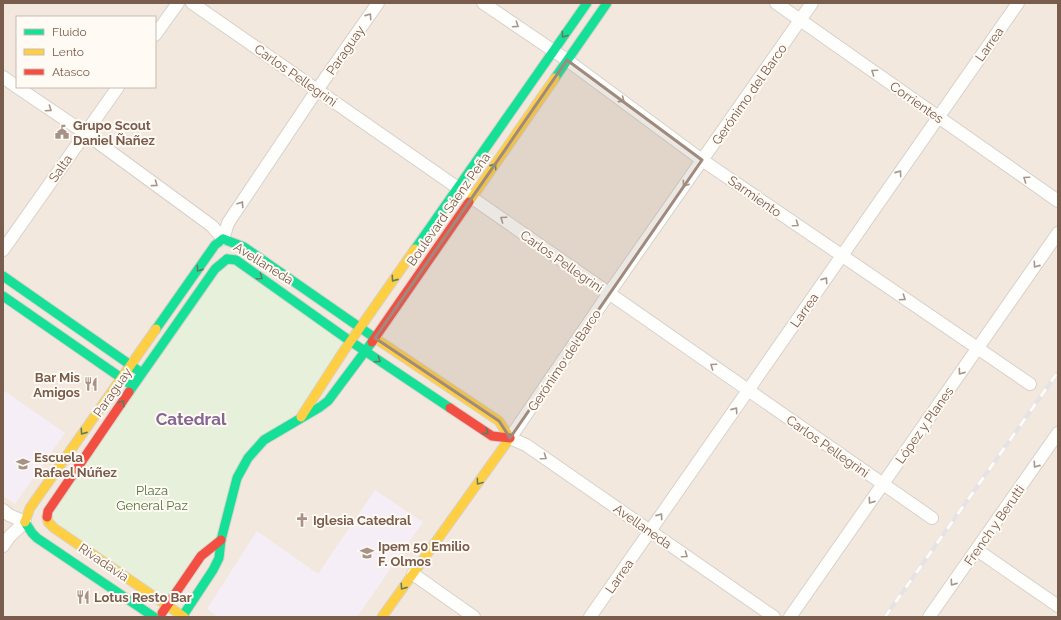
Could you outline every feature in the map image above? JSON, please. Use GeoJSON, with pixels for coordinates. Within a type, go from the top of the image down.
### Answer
{"type":"FeatureCollection","features":[{"type":"Feature","properties":{"kind":"main road","name":"Boulevard Sáenz Peña"},"geometry":{"type":"LineString","coordinates":[[300,418],[350,341],[587,3]]}},
{"type":"Feature","properties":{"kind":"main road","name":"Boulevard Sáenz Peña"},"geometry":{"type":"LineString","coordinates":[[183,617],[219,558],[221,540],[237,478],[248,458],[264,440],[328,401],[375,338],[607,3]]}},
{"type":"Feature","properties":{"kind":"main road"},"geometry":{"type":"LineString","coordinates":[[223,239],[227,259]]}},
{"type":"Feature","properties":{"kind":"main road","name":"Avellaneda"},"geometry":{"type":"LineString","coordinates":[[223,239],[244,247],[375,338],[499,421],[510,438]]}},
{"type":"Feature","properties":{"kind":"main road","name":"Paraguay"},"geometry":{"type":"LineString","coordinates":[[223,239],[215,245],[30,508],[36,519],[48,511],[215,269],[227,259]]}},
{"type":"Feature","properties":{"kind":"main road","name":"Avellaneda"},"geometry":{"type":"LineString","coordinates":[[227,259],[236,260],[350,341],[492,436],[510,438]]}},
{"type":"Feature","properties":{"kind":"main road"},"geometry":{"type":"LineString","coordinates":[[3,276],[142,373]]}},
{"type":"Feature","properties":{"kind":"main road"},"geometry":{"type":"LineString","coordinates":[[3,296],[133,386]]}},
{"type":"Feature","properties":{"kind":"main road","name":"Gerónimo del Barco"},"geometry":{"type":"LineString","coordinates":[[382,617],[510,438]]}},
{"type":"Feature","properties":{"kind":"main road","name":"Rivadavia"},"geometry":{"type":"LineString","coordinates":[[154,617],[37,538],[32,533],[36,519],[48,522],[54,528],[183,617]]}},
{"type":"Feature","properties":{"kind":"main road"},"geometry":{"type":"LineString","coordinates":[[158,617],[202,556],[221,540]]}},
{"type":"Feature","properties":{"kind":"street"},"geometry":{"type":"LineString","coordinates":[[156,34],[178,3]]}},
{"type":"Feature","properties":{"kind":"street","name":"Carlos Pellegrini"},"geometry":{"type":"LineString","coordinates":[[192,3],[932,518]]}},
{"type":"Feature","properties":{"kind":"street","name":"Paraguay"},"geometry":{"type":"LineString","coordinates":[[223,239],[228,223],[317,90],[378,3]]}},
{"type":"Feature","properties":{"kind":"street","name":"Sarmiento"},"geometry":{"type":"LineString","coordinates":[[483,3],[554,50],[702,160],[1030,384]]}},
{"type":"Feature","properties":{"kind":"street","name":"Corrientes"},"geometry":{"type":"LineString","coordinates":[[776,3],[1058,201]]}},
{"type":"Feature","properties":{"kind":"street","name":"Gerónimo del Barco"},"geometry":{"type":"LineString","coordinates":[[510,438],[609,293],[812,3]]}},
{"type":"Feature","properties":{"kind":"street","name":"Larrea"},"geometry":{"type":"LineString","coordinates":[[590,617],[1018,3]]}},
{"type":"Feature","properties":{"kind":"street","name":"Avellaneda"},"geometry":{"type":"LineString","coordinates":[[3,77],[16,86]]}},
{"type":"Feature","properties":{"kind":"street","name":"Avellaneda"},"geometry":{"type":"LineString","coordinates":[[18,88],[85,133],[212,226],[223,239]]}},
{"type":"Feature","properties":{"kind":"street","name":"Salta"},"geometry":{"type":"LineString","coordinates":[[3,250],[117,88]]}},
{"type":"Feature","properties":{"kind":"street","name":"López y Planes"},"geometry":{"type":"LineString","coordinates":[[790,617],[1058,233]]}},
{"type":"Feature","properties":{"kind":"street","name":"French y Berutti"},"geometry":{"type":"LineString","coordinates":[[930,617],[1058,433]]}},
{"type":"Feature","properties":{"kind":"street","name":"Avellaneda"},"geometry":{"type":"LineString","coordinates":[[510,438],[526,444],[774,617]]}},
{"type":"Feature","properties":{"kind":"street","name":"Rivadavia"},"geometry":{"type":"LineString","coordinates":[[3,510],[9,515],[36,519]]}},
{"type":"Feature","properties":{"kind":"street","name":"Paraguay"},"geometry":{"type":"LineString","coordinates":[[3,546],[10,536],[36,519]]}},
{"type":"Feature","properties":{"kind":"street"},"geometry":{"type":"LineString","coordinates":[[976,550],[1058,606]]}},
{"type":"Feature","properties":{"kind":"street"},"geometry":{"type":"LineString","coordinates":[[413,574],[474,617]]}},
{"type":"Feature","properties":{"kind":"highlighted area"},"geometry":{"type":"Polygon","coordinates":[[[567,60],[702,160],[510,438],[499,421],[375,338],[567,60]]]}},
{"type":"Feature","properties":{"kind":"shaded area"},"geometry":{"type":"Polygon","coordinates":[[[3,3],[1058,3],[1058,617],[3,617],[3,3]]]}},
{"type":"Feature","properties":{"kind":"shaded area","name":"Escuela Rafael Núñez"},"geometry":{"type":"Polygon","coordinates":[[[3,390],[65,433],[15,504],[3,496],[3,390]]]}},
{"type":"Feature","properties":{"kind":"shaded area","name":"Ipem 50 Emilio F. Olmos"},"geometry":{"type":"Polygon","coordinates":[[[375,490],[423,522],[357,617],[218,617],[207,609],[257,531],[318,574],[375,490]]]}},
{"type":"Feature","properties":{"kind":"green space","name":"Plaza General Paz"},"geometry":{"type":"Polygon","coordinates":[[[227,259],[350,341],[313,396],[256,448],[221,540],[167,606],[54,528],[48,511],[227,259]]]}},
{"type":"Feature","properties":{"kind":"railway"},"geometry":{"type":"LineString","coordinates":[[885,617],[1058,372]]}},
{"type":"Feature","properties":{"kind":"traffic: fast"},"geometry":{"type":"LineString","coordinates":[[415,249],[587,3]]}},
{"type":"Feature","properties":{"kind":"traffic: fast"},"geometry":{"type":"LineString","coordinates":[[555,78],[607,3]]}},
{"type":"Feature","properties":{"kind":"traffic: fast"},"geometry":{"type":"LineString","coordinates":[[223,239],[244,247],[375,338]]}},
{"type":"Feature","properties":{"kind":"traffic: fast"},"geometry":{"type":"LineString","coordinates":[[156,329],[215,245],[223,239]]}},
{"type":"Feature","properties":{"kind":"traffic: fast"},"geometry":{"type":"LineString","coordinates":[[227,259],[236,260],[350,341],[450,408]]}},
{"type":"Feature","properties":{"kind":"traffic: fast"},"geometry":{"type":"LineString","coordinates":[[129,392],[215,269],[227,259]]}},
{"type":"Feature","properties":{"kind":"traffic: fast"},"geometry":{"type":"LineString","coordinates":[[3,276],[139,371]]}},
{"type":"Feature","properties":{"kind":"traffic: fast"},"geometry":{"type":"LineString","coordinates":[[3,296],[130,384]]}},
{"type":"Feature","properties":{"kind":"traffic: fast"},"geometry":{"type":"LineString","coordinates":[[182,617],[213,570],[219,558],[221,540],[237,478],[248,458],[264,440],[328,401],[372,342]]}},
{"type":"Feature","properties":{"kind":"traffic: fast"},"geometry":{"type":"LineString","coordinates":[[25,522],[37,538],[154,617]]}},
{"type":"Feature","properties":{"kind":"traffic: slow"},"geometry":{"type":"LineString","coordinates":[[469,202],[555,78]]}},
{"type":"Feature","properties":{"kind":"traffic: slow"},"geometry":{"type":"LineString","coordinates":[[301,417],[343,352],[415,249]]}},
{"type":"Feature","properties":{"kind":"traffic: slow"},"geometry":{"type":"LineString","coordinates":[[25,522],[30,508],[156,329]]}},
{"type":"Feature","properties":{"kind":"traffic: slow"},"geometry":{"type":"LineString","coordinates":[[375,338],[499,421],[510,438]]}},
{"type":"Feature","properties":{"kind":"traffic: slow"},"geometry":{"type":"LineString","coordinates":[[382,617],[510,438]]}},
{"type":"Feature","properties":{"kind":"traffic: slow"},"geometry":{"type":"LineString","coordinates":[[47,517],[48,522],[54,528],[184,617]]}},
{"type":"Feature","properties":{"kind":"traffic: jam"},"geometry":{"type":"LineString","coordinates":[[372,342],[469,202]]}},
{"type":"Feature","properties":{"kind":"traffic: jam"},"geometry":{"type":"LineString","coordinates":[[47,517],[48,511],[129,392]]}},
{"type":"Feature","properties":{"kind":"traffic: jam"},"geometry":{"type":"LineString","coordinates":[[450,408],[492,436],[510,438]]}},
{"type":"Feature","properties":{"kind":"traffic: jam"},"geometry":{"type":"LineString","coordinates":[[162,613],[201,556],[221,540]]}},
{"type":"Feature","properties":{"kind":"place","name":"Grupo Scout Daniel Ñañez"},"geometry":{"type":"Point","coordinates":[62,132]}},
{"type":"Feature","properties":{"kind":"place","name":"Bar Mis Amigos"},"geometry":{"type":"Point","coordinates":[91,384]}},
{"type":"Feature","properties":{"kind":"place","name":"Escuela Rafael Núñez"},"geometry":{"type":"Point","coordinates":[23,464]}},
{"type":"Feature","properties":{"kind":"place","name":"Iglesia Catedral"},"geometry":{"type":"Point","coordinates":[302,520]}},
{"type":"Feature","properties":{"kind":"place","name":"Ipem 50 Emilio F. Olmos"},"geometry":{"type":"Point","coordinates":[367,553]}},
{"type":"Feature","properties":{"kind":"place","name":"Lotus Resto Bar"},"geometry":{"type":"Point","coordinates":[83,597]}},
{"type":"Feature","properties":{"kind":"district","name":"Catedral"},"geometry":{"type":"Point","coordinates":[191,419]}}]}
